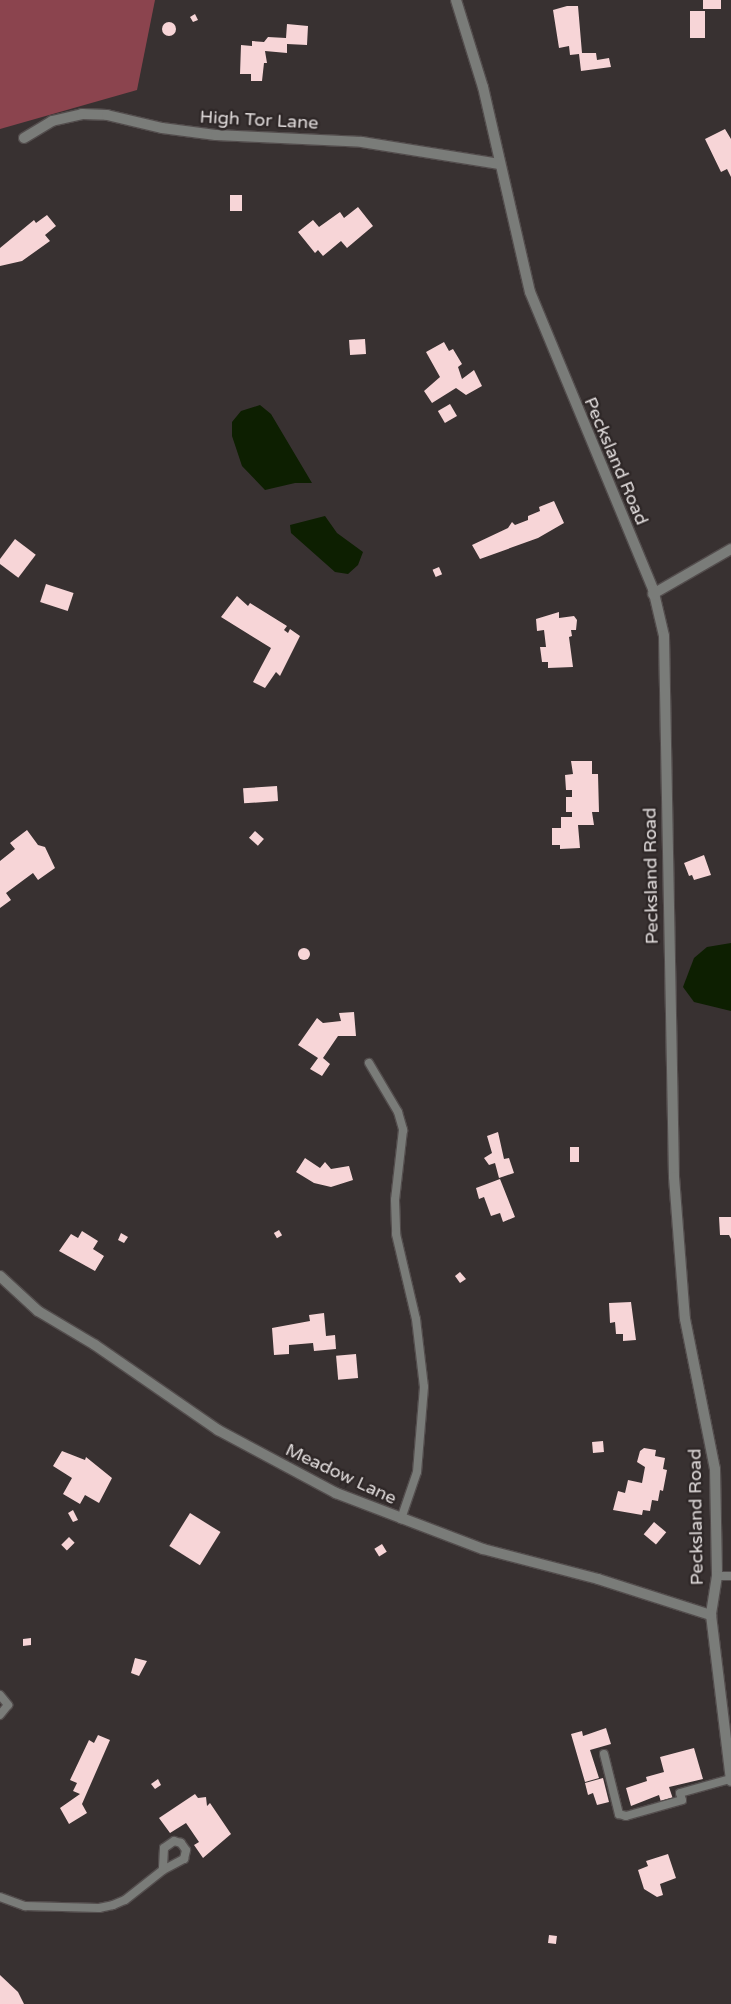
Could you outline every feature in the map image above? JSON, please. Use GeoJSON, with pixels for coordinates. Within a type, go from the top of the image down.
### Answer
{"type":"FeatureCollection","features":[{"type":"Feature","properties":{"kind":"street","name":"Pecksland Road"},"geometry":{"type":"LineString","coordinates":[[456,0],[483,87],[499,164],[530,292],[653,594],[664,636],[667,667],[667,922],[674,1177],[686,1318],[715,1469],[717,1576],[711,1615],[731,1780]]}},
{"type":"Feature","properties":{"kind":"street","name":"High Tor Lane"},"geometry":{"type":"LineString","coordinates":[[24,138],[52,121],[82,114],[107,115],[162,128],[216,135],[362,142],[499,164]]}},
{"type":"Feature","properties":{"kind":"street"},"geometry":{"type":"LineString","coordinates":[[653,594],[731,549]]}},
{"type":"Feature","properties":{"kind":"street","name":"Meadow Lane"},"geometry":{"type":"LineString","coordinates":[[0,1276],[38,1311],[95,1345],[218,1430],[336,1493],[483,1549],[598,1579],[711,1615]]}},
{"type":"Feature","properties":{"kind":"lane"},"geometry":{"type":"LineString","coordinates":[[369,1063],[398,1112],[403,1130],[395,1200],[396,1234],[416,1319],[424,1387],[417,1472],[401,1519]]}},
{"type":"Feature","properties":{"kind":"lane"},"geometry":{"type":"LineString","coordinates":[[717,1576],[731,1576]]}},
{"type":"Feature","properties":{"kind":"lane"},"geometry":{"type":"LineString","coordinates":[[0,1695],[8,1705],[0,1715]]}},
{"type":"Feature","properties":{"kind":"lane"},"geometry":{"type":"LineString","coordinates":[[604,1754],[619,1814],[626,1816],[682,1800],[680,1793],[731,1780]]}},
{"type":"Feature","properties":{"kind":"lane"},"geometry":{"type":"LineString","coordinates":[[0,1897],[25,1906],[99,1908],[125,1900],[163,1870]]}},
{"type":"Feature","properties":{"kind":"shaded area"},"geometry":{"type":"Polygon","coordinates":[[[0,0],[155,0],[137,90],[0,129],[0,0]]]}},
{"type":"Feature","properties":{"kind":"shaded area"},"geometry":{"type":"Polygon","coordinates":[[[260,405],[271,414],[312,483],[295,483],[265,490],[242,466],[232,436],[232,422],[241,411],[260,405]]]}},
{"type":"Feature","properties":{"kind":"shaded area"},"geometry":{"type":"Polygon","coordinates":[[[325,516],[337,533],[363,552],[358,565],[348,574],[335,572],[291,533],[290,525],[325,516]]]}},
{"type":"Feature","properties":{"kind":"shaded area"},"geometry":{"type":"Polygon","coordinates":[[[731,943],[731,1011],[694,1002],[683,987],[694,958],[707,947],[731,943]]]}},
{"type":"Feature","properties":{"kind":"building"},"geometry":{"type":"Polygon","coordinates":[[[703,0],[721,0],[721,9],[703,9],[703,0]]]}},
{"type":"Feature","properties":{"kind":"building"},"geometry":{"type":"Polygon","coordinates":[[[567,6],[578,6],[582,53],[596,53],[597,60],[609,58],[611,67],[581,71],[579,54],[570,55],[569,46],[559,48],[553,10],[567,6]]]}},
{"type":"Feature","properties":{"kind":"building"},"geometry":{"type":"Polygon","coordinates":[[[690,11],[705,11],[705,38],[690,38],[690,11]]]}},
{"type":"Feature","properties":{"kind":"building"},"geometry":{"type":"Polygon","coordinates":[[[195,14],[198,20],[193,22],[190,17],[195,14]]]}},
{"type":"Feature","properties":{"kind":"building"},"geometry":{"type":"Polygon","coordinates":[[[169,22],[174,24],[176,29],[174,34],[169,36],[164,34],[162,29],[164,24],[169,22]]]}},
{"type":"Feature","properties":{"kind":"building"},"geometry":{"type":"Polygon","coordinates":[[[287,24],[308,26],[307,45],[287,44],[287,53],[265,51],[267,63],[264,63],[262,81],[251,81],[251,74],[240,74],[241,45],[252,46],[252,41],[264,42],[268,37],[286,38],[287,24]]]}},
{"type":"Feature","properties":{"kind":"building"},"geometry":{"type":"Polygon","coordinates":[[[725,129],[731,139],[731,177],[727,169],[721,172],[705,139],[725,129]]]}},
{"type":"Feature","properties":{"kind":"building"},"geometry":{"type":"Polygon","coordinates":[[[230,195],[242,195],[242,211],[230,211],[230,195]]]}},
{"type":"Feature","properties":{"kind":"building"},"geometry":{"type":"Polygon","coordinates":[[[358,207],[373,226],[347,248],[341,241],[323,256],[318,250],[315,253],[298,232],[313,220],[319,227],[340,212],[344,218],[358,207]]]}},
{"type":"Feature","properties":{"kind":"building"},"geometry":{"type":"Polygon","coordinates":[[[47,215],[56,226],[45,235],[50,241],[22,261],[0,266],[0,248],[34,220],[36,223],[47,215]]]}},
{"type":"Feature","properties":{"kind":"building"},"geometry":{"type":"Polygon","coordinates":[[[365,339],[366,354],[350,355],[349,340],[365,339]]]}},
{"type":"Feature","properties":{"kind":"building"},"geometry":{"type":"Polygon","coordinates":[[[444,342],[449,351],[453,349],[462,364],[458,367],[462,379],[474,370],[482,386],[466,395],[456,388],[432,403],[424,391],[440,377],[426,352],[444,342]]]}},
{"type":"Feature","properties":{"kind":"building"},"geometry":{"type":"Polygon","coordinates":[[[450,404],[457,416],[445,423],[438,411],[450,404]]]}},
{"type":"Feature","properties":{"kind":"building"},"geometry":{"type":"Polygon","coordinates":[[[554,501],[564,523],[538,538],[480,559],[472,545],[508,528],[512,522],[515,525],[528,520],[528,516],[540,511],[539,507],[554,501]]]}},
{"type":"Feature","properties":{"kind":"building"},"geometry":{"type":"Polygon","coordinates":[[[15,539],[36,555],[18,578],[0,564],[0,559],[15,539]]]}},
{"type":"Feature","properties":{"kind":"building"},"geometry":{"type":"Polygon","coordinates":[[[439,567],[442,574],[436,577],[433,570],[439,567]]]}},
{"type":"Feature","properties":{"kind":"building"},"geometry":{"type":"Polygon","coordinates":[[[46,584],[74,593],[68,611],[40,602],[46,584]]]}},
{"type":"Feature","properties":{"kind":"building"},"geometry":{"type":"Polygon","coordinates":[[[237,596],[248,606],[250,603],[287,626],[284,630],[288,633],[290,629],[300,636],[280,676],[276,672],[265,688],[253,682],[271,648],[221,617],[237,596]]]}},
{"type":"Feature","properties":{"kind":"building"},"geometry":{"type":"Polygon","coordinates":[[[559,612],[559,618],[574,616],[577,620],[576,630],[571,630],[572,636],[569,637],[573,667],[548,668],[548,662],[542,662],[540,647],[546,647],[544,630],[537,631],[536,619],[559,612]]]}},
{"type":"Feature","properties":{"kind":"building"},"geometry":{"type":"Polygon","coordinates":[[[571,761],[592,761],[592,774],[598,774],[599,812],[592,812],[594,825],[578,825],[580,848],[560,849],[560,845],[552,845],[552,828],[561,828],[561,817],[572,817],[572,812],[566,812],[566,797],[572,797],[572,790],[566,790],[565,775],[573,774],[571,761]]]}},
{"type":"Feature","properties":{"kind":"building"},"geometry":{"type":"Polygon","coordinates":[[[277,786],[278,801],[244,803],[243,788],[277,786]]]}},
{"type":"Feature","properties":{"kind":"building"},"geometry":{"type":"Polygon","coordinates":[[[27,830],[38,845],[45,847],[55,868],[38,880],[33,873],[6,893],[11,900],[0,908],[0,861],[15,849],[10,843],[27,830]]]}},
{"type":"Feature","properties":{"kind":"building"},"geometry":{"type":"Polygon","coordinates":[[[255,831],[264,839],[258,846],[249,838],[255,831]]]}},
{"type":"Feature","properties":{"kind":"building"},"geometry":{"type":"Polygon","coordinates":[[[704,855],[711,875],[694,880],[692,875],[689,876],[684,863],[704,855]]]}},
{"type":"Feature","properties":{"kind":"building"},"geometry":{"type":"Polygon","coordinates":[[[302,948],[306,948],[310,954],[306,960],[302,960],[298,956],[298,952],[302,948]]]}},
{"type":"Feature","properties":{"kind":"building"},"geometry":{"type":"Polygon","coordinates":[[[354,1012],[356,1036],[338,1036],[323,1058],[330,1064],[322,1076],[310,1069],[318,1058],[298,1045],[317,1018],[323,1023],[341,1021],[339,1013],[354,1012]]]}},
{"type":"Feature","properties":{"kind":"building"},"geometry":{"type":"Polygon","coordinates":[[[498,1132],[504,1159],[509,1158],[514,1173],[499,1178],[495,1163],[489,1165],[484,1158],[492,1153],[487,1136],[498,1132]]]}},
{"type":"Feature","properties":{"kind":"building"},"geometry":{"type":"Polygon","coordinates":[[[570,1147],[579,1147],[579,1162],[570,1162],[570,1147]]]}},
{"type":"Feature","properties":{"kind":"building"},"geometry":{"type":"Polygon","coordinates":[[[305,1158],[320,1168],[325,1162],[331,1169],[349,1166],[353,1180],[331,1187],[314,1183],[296,1172],[305,1158]]]}},
{"type":"Feature","properties":{"kind":"building"},"geometry":{"type":"Polygon","coordinates":[[[500,1179],[515,1217],[503,1222],[500,1213],[491,1216],[484,1197],[479,1199],[476,1188],[500,1179]]]}},
{"type":"Feature","properties":{"kind":"building"},"geometry":{"type":"Polygon","coordinates":[[[719,1217],[731,1217],[731,1239],[729,1235],[720,1235],[719,1217]]]}},
{"type":"Feature","properties":{"kind":"building"},"geometry":{"type":"Polygon","coordinates":[[[279,1230],[282,1235],[277,1238],[274,1233],[279,1230]]]}},
{"type":"Feature","properties":{"kind":"building"},"geometry":{"type":"Polygon","coordinates":[[[82,1231],[98,1241],[93,1249],[104,1256],[95,1271],[59,1251],[71,1234],[78,1238],[82,1231]]]}},
{"type":"Feature","properties":{"kind":"building"},"geometry":{"type":"Polygon","coordinates":[[[121,1233],[128,1237],[124,1243],[118,1240],[121,1233]]]}},
{"type":"Feature","properties":{"kind":"building"},"geometry":{"type":"Polygon","coordinates":[[[460,1272],[466,1279],[460,1283],[455,1276],[460,1272]]]}},
{"type":"Feature","properties":{"kind":"building"},"geometry":{"type":"Polygon","coordinates":[[[631,1302],[636,1340],[623,1341],[623,1334],[616,1334],[615,1322],[610,1323],[609,1303],[631,1302]]]}},
{"type":"Feature","properties":{"kind":"building"},"geometry":{"type":"Polygon","coordinates":[[[324,1313],[326,1336],[335,1335],[336,1349],[314,1351],[313,1343],[289,1345],[289,1354],[274,1355],[272,1328],[310,1321],[309,1315],[324,1313]]]}},
{"type":"Feature","properties":{"kind":"building"},"geometry":{"type":"Polygon","coordinates":[[[356,1354],[358,1378],[338,1380],[336,1356],[356,1354]]]}},
{"type":"Feature","properties":{"kind":"building"},"geometry":{"type":"Polygon","coordinates":[[[603,1441],[604,1452],[593,1453],[592,1442],[603,1441]]]}},
{"type":"Feature","properties":{"kind":"building"},"geometry":{"type":"Polygon","coordinates":[[[644,1448],[656,1450],[655,1456],[665,1458],[663,1469],[667,1470],[663,1491],[660,1490],[658,1501],[652,1500],[650,1511],[643,1510],[642,1515],[613,1510],[618,1491],[625,1493],[628,1480],[642,1483],[645,1467],[637,1462],[640,1451],[644,1448]]]}},
{"type":"Feature","properties":{"kind":"building"},"geometry":{"type":"Polygon","coordinates":[[[62,1451],[85,1460],[86,1457],[112,1478],[99,1503],[85,1495],[80,1504],[63,1494],[72,1478],[53,1466],[62,1451]]]}},
{"type":"Feature","properties":{"kind":"building"},"geometry":{"type":"Polygon","coordinates":[[[73,1510],[78,1520],[73,1522],[68,1513],[73,1510]]]}},
{"type":"Feature","properties":{"kind":"building"},"geometry":{"type":"Polygon","coordinates":[[[190,1513],[221,1532],[200,1565],[169,1546],[190,1513]]]}},
{"type":"Feature","properties":{"kind":"building"},"geometry":{"type":"Polygon","coordinates":[[[654,1522],[666,1532],[656,1545],[644,1534],[654,1522]]]}},
{"type":"Feature","properties":{"kind":"building"},"geometry":{"type":"Polygon","coordinates":[[[69,1537],[75,1543],[67,1550],[61,1545],[69,1537]]]}},
{"type":"Feature","properties":{"kind":"building"},"geometry":{"type":"Polygon","coordinates":[[[382,1544],[387,1552],[379,1556],[374,1549],[382,1544]]]}},
{"type":"Feature","properties":{"kind":"building"},"geometry":{"type":"Polygon","coordinates":[[[31,1638],[31,1645],[23,1646],[23,1639],[31,1638]]]}},
{"type":"Feature","properties":{"kind":"building"},"geometry":{"type":"Polygon","coordinates":[[[135,1658],[147,1661],[139,1676],[131,1673],[135,1658]]]}},
{"type":"Feature","properties":{"kind":"building"},"geometry":{"type":"Polygon","coordinates":[[[606,1728],[611,1744],[590,1750],[599,1778],[585,1782],[571,1734],[582,1731],[583,1736],[606,1728]]]}},
{"type":"Feature","properties":{"kind":"building"},"geometry":{"type":"Polygon","coordinates":[[[98,1735],[110,1740],[82,1804],[87,1813],[69,1824],[60,1808],[80,1794],[73,1791],[77,1783],[70,1780],[89,1740],[94,1743],[98,1735]]]}},
{"type":"Feature","properties":{"kind":"building"},"geometry":{"type":"Polygon","coordinates":[[[694,1748],[703,1779],[669,1787],[673,1799],[661,1802],[659,1795],[631,1806],[626,1788],[647,1781],[646,1777],[664,1772],[660,1757],[694,1748]]]}},
{"type":"Feature","properties":{"kind":"building"},"geometry":{"type":"Polygon","coordinates":[[[603,1778],[609,1802],[597,1805],[593,1793],[588,1795],[585,1783],[603,1778]]]}},
{"type":"Feature","properties":{"kind":"building"},"geometry":{"type":"Polygon","coordinates":[[[158,1779],[161,1785],[155,1789],[151,1784],[158,1779]]]}},
{"type":"Feature","properties":{"kind":"building"},"geometry":{"type":"Polygon","coordinates":[[[195,1794],[198,1798],[206,1797],[207,1806],[210,1803],[231,1834],[203,1858],[194,1845],[199,1842],[186,1823],[170,1833],[159,1818],[195,1794]]]}},
{"type":"Feature","properties":{"kind":"building"},"geometry":{"type":"Polygon","coordinates":[[[668,1854],[676,1878],[660,1884],[663,1895],[657,1897],[644,1889],[638,1870],[648,1866],[646,1861],[668,1854]]]}},
{"type":"Feature","properties":{"kind":"building"},"geometry":{"type":"Polygon","coordinates":[[[549,1935],[557,1936],[556,1944],[548,1943],[549,1935]]]}},
{"type":"Feature","properties":{"kind":"building"},"geometry":{"type":"Polygon","coordinates":[[[0,1975],[18,1992],[24,2004],[0,2004],[0,1975]]]}}]}
